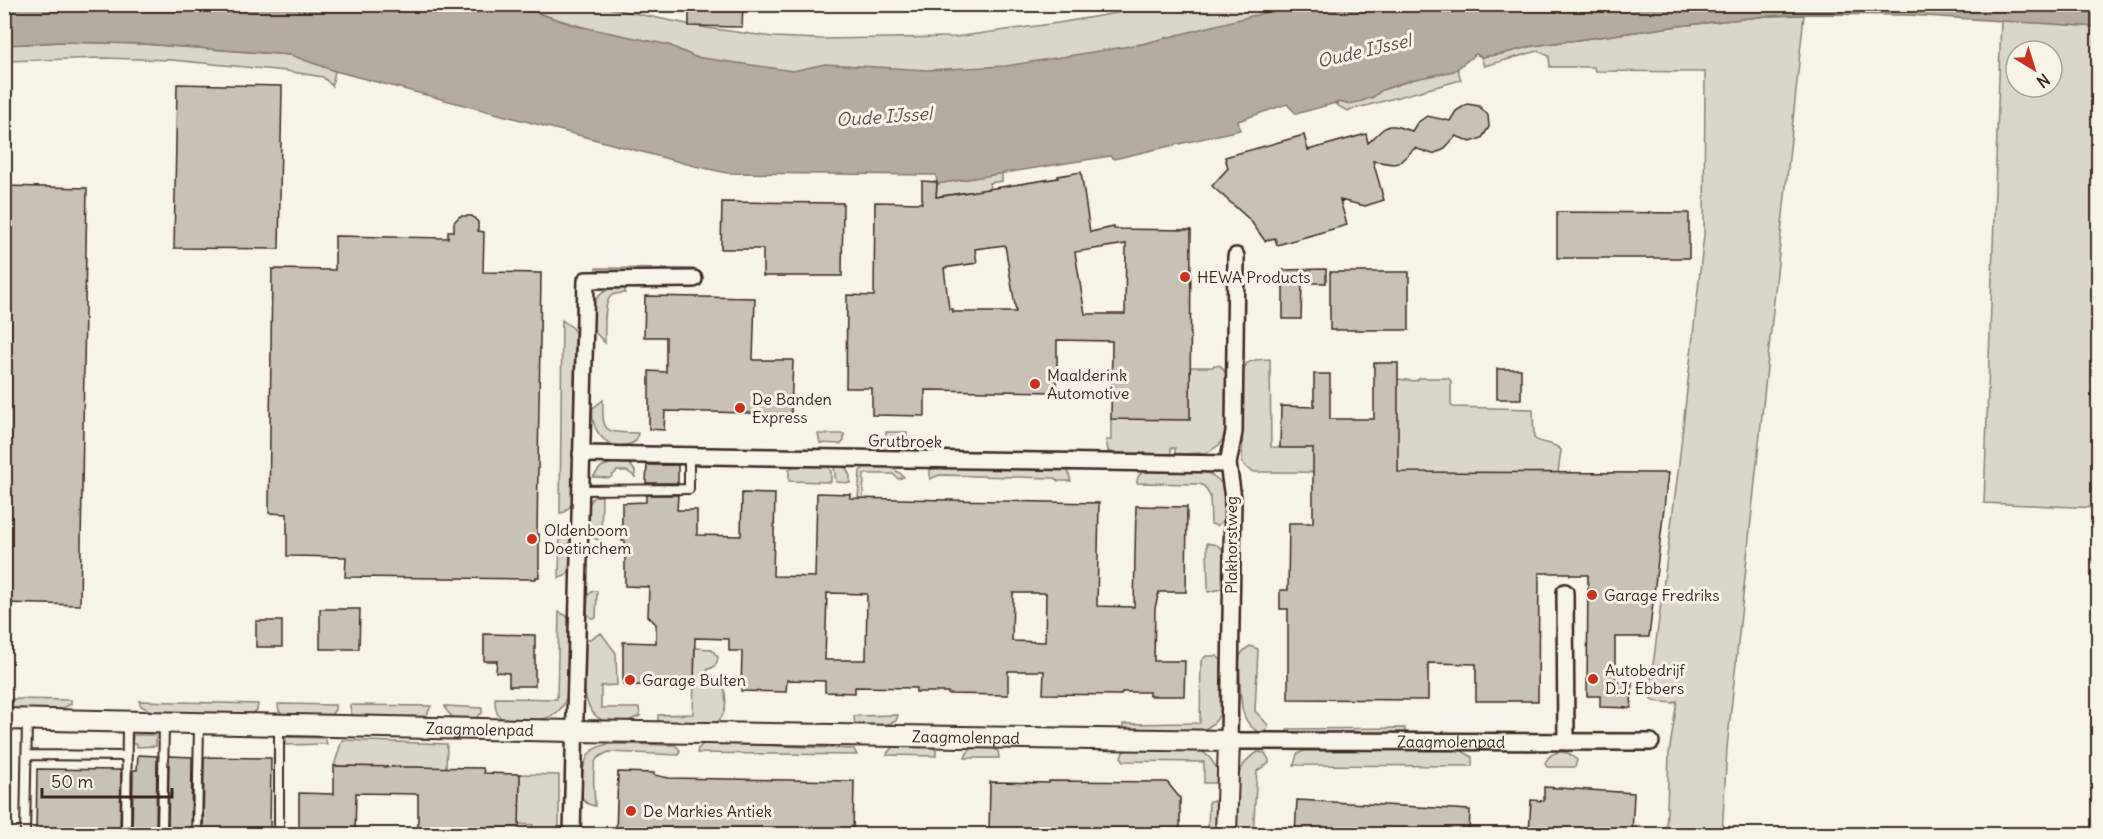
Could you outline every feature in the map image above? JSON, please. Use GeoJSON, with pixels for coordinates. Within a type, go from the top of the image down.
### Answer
{"type":"FeatureCollection","features":[{"type":"Feature","properties":{"kind":"street","name":"Plakhorstweg"},"geometry":{"type":"LineString","coordinates":[[1226,834],[1233,498],[1228,464],[1234,432],[1236,256]]}},
{"type":"Feature","properties":{"kind":"street"},"geometry":{"type":"LineString","coordinates":[[572,834],[586,280],[694,279]]}},
{"type":"Feature","properties":{"kind":"street","name":"Grutbroek"},"geometry":{"type":"LineString","coordinates":[[581,454],[1228,464]]}},
{"type":"Feature","properties":{"kind":"street"},"geometry":{"type":"LineString","coordinates":[[1565,592],[1566,742]]}},
{"type":"Feature","properties":{"kind":"street","name":"Zaagmolenpad"},"geometry":{"type":"LineString","coordinates":[[4,719],[1229,741],[1651,742]]}},
{"type":"Feature","properties":{"kind":"lane"},"geometry":{"type":"LineString","coordinates":[[579,489],[689,489],[689,456]]}},
{"type":"Feature","properties":{"kind":"lane"},"geometry":{"type":"LineString","coordinates":[[25,834],[27,719]]}},
{"type":"Feature","properties":{"kind":"lane"},"geometry":{"type":"LineString","coordinates":[[126,834],[127,722]]}},
{"type":"Feature","properties":{"kind":"lane"},"geometry":{"type":"LineString","coordinates":[[162,834],[164,723]]}},
{"type":"Feature","properties":{"kind":"lane"},"geometry":{"type":"LineString","coordinates":[[197,834],[199,723]]}},
{"type":"Feature","properties":{"kind":"lane"},"geometry":{"type":"LineString","coordinates":[[279,725],[279,834]]}},
{"type":"Feature","properties":{"kind":"lane"},"geometry":{"type":"LineString","coordinates":[[27,755],[127,756]]}},
{"type":"Feature","properties":{"kind":"shaded area"},"geometry":{"type":"Polygon","coordinates":[[[511,5],[593,5],[707,28],[773,37],[821,39],[955,37],[1164,5],[1295,5],[1142,44],[1026,67],[891,76],[748,69],[645,46],[511,5]]]}},
{"type":"Feature","properties":{"kind":"shaded area"},"geometry":{"type":"Polygon","coordinates":[[[1804,15],[1727,748],[1722,834],[1666,834],[1669,754],[1677,701],[1673,703],[1653,701],[1649,696],[1678,472],[1704,235],[1705,72],[1595,71],[1594,67],[1550,67],[1549,56],[1538,51],[1484,66],[1481,57],[1533,46],[1679,26],[1767,16],[1804,15]]]}},
{"type":"Feature","properties":{"kind":"shaded area"},"geometry":{"type":"Polygon","coordinates":[[[2001,20],[2098,27],[2098,508],[1984,503],[2001,20]]]}},
{"type":"Feature","properties":{"kind":"shaded area"},"geometry":{"type":"Polygon","coordinates":[[[61,42],[143,44],[291,55],[335,71],[332,86],[323,77],[286,71],[172,60],[103,58],[5,61],[5,45],[61,42]]]}},
{"type":"Feature","properties":{"kind":"shaded area"},"geometry":{"type":"Polygon","coordinates":[[[1457,67],[1461,80],[1347,111],[1335,104],[1340,102],[1347,104],[1373,97],[1382,90],[1457,67]]]}},
{"type":"Feature","properties":{"kind":"shaded area"},"geometry":{"type":"Polygon","coordinates":[[[1002,173],[1002,181],[989,183],[990,189],[940,196],[950,267],[936,204],[937,184],[1002,173]]]}},
{"type":"Feature","properties":{"kind":"shaded area"},"geometry":{"type":"Polygon","coordinates":[[[596,268],[696,269],[696,272],[596,271],[596,268]]]}},
{"type":"Feature","properties":{"kind":"shaded area"},"geometry":{"type":"Polygon","coordinates":[[[615,286],[624,286],[625,293],[614,294],[608,299],[605,343],[593,330],[592,308],[602,293],[615,286]]]}},
{"type":"Feature","properties":{"kind":"shaded area"},"geometry":{"type":"Polygon","coordinates":[[[562,320],[573,328],[575,333],[572,504],[565,512],[560,513],[562,320]]]}},
{"type":"Feature","properties":{"kind":"shaded area"},"geometry":{"type":"Polygon","coordinates":[[[1270,359],[1271,447],[1374,448],[1398,379],[1416,381],[1420,378],[1448,378],[1451,381],[1451,405],[1453,407],[1533,410],[1534,438],[1561,450],[1558,473],[1255,472],[1242,463],[1243,371],[1247,363],[1270,359]]]}},
{"type":"Feature","properties":{"kind":"shaded area"},"geometry":{"type":"Polygon","coordinates":[[[1214,365],[1221,366],[1227,375],[1227,422],[1223,439],[1219,445],[1207,453],[1175,454],[1175,448],[1171,448],[1171,454],[1112,453],[1108,451],[1106,440],[1111,440],[1111,419],[1189,419],[1190,367],[1213,367],[1214,365]]]}},
{"type":"Feature","properties":{"kind":"shaded area"},"geometry":{"type":"Polygon","coordinates":[[[603,400],[603,419],[608,429],[638,433],[636,441],[619,446],[604,440],[595,426],[593,417],[593,408],[603,400]]]}},
{"type":"Feature","properties":{"kind":"shaded area"},"geometry":{"type":"Polygon","coordinates":[[[886,432],[907,432],[907,443],[922,443],[924,446],[913,450],[898,451],[873,446],[875,442],[886,443],[886,432]]]}},
{"type":"Feature","properties":{"kind":"shaded area"},"geometry":{"type":"Polygon","coordinates":[[[818,434],[844,434],[844,441],[841,444],[820,443],[818,434]]]}},
{"type":"Feature","properties":{"kind":"shaded area"},"geometry":{"type":"Polygon","coordinates":[[[617,461],[629,463],[635,471],[635,477],[627,471],[617,471],[610,478],[593,477],[601,467],[617,461]]]}},
{"type":"Feature","properties":{"kind":"shaded area"},"geometry":{"type":"Polygon","coordinates":[[[797,464],[826,465],[831,471],[831,482],[789,481],[789,470],[797,464]]]}},
{"type":"Feature","properties":{"kind":"shaded area"},"geometry":{"type":"Polygon","coordinates":[[[837,464],[846,468],[850,476],[850,483],[836,482],[834,467],[837,464]]]}},
{"type":"Feature","properties":{"kind":"shaded area"},"geometry":{"type":"Polygon","coordinates":[[[866,466],[891,468],[904,477],[898,479],[893,474],[864,474],[863,499],[858,499],[860,471],[866,466]]]}},
{"type":"Feature","properties":{"kind":"shaded area"},"geometry":{"type":"Polygon","coordinates":[[[938,466],[1064,468],[1068,471],[1071,481],[1058,481],[1054,478],[939,475],[930,479],[930,470],[938,466]]]}},
{"type":"Feature","properties":{"kind":"shaded area"},"geometry":{"type":"Polygon","coordinates":[[[1148,470],[1194,470],[1215,477],[1222,484],[1226,495],[1225,519],[1217,526],[1211,524],[1210,496],[1200,484],[1137,483],[1140,475],[1148,470]]]}},
{"type":"Feature","properties":{"kind":"shaded area"},"geometry":{"type":"Polygon","coordinates":[[[595,496],[602,496],[601,541],[593,538],[588,522],[589,504],[595,496]]]}},
{"type":"Feature","properties":{"kind":"shaded area"},"geometry":{"type":"Polygon","coordinates":[[[560,533],[569,537],[571,542],[571,569],[565,576],[559,578],[560,533]]]}},
{"type":"Feature","properties":{"kind":"shaded area"},"geometry":{"type":"Polygon","coordinates":[[[1207,543],[1220,547],[1224,552],[1226,562],[1221,589],[1208,592],[1207,543]]]}},
{"type":"Feature","properties":{"kind":"shaded area"},"geometry":{"type":"Polygon","coordinates":[[[597,591],[596,618],[591,618],[587,613],[588,595],[597,591]]]}},
{"type":"Feature","properties":{"kind":"shaded area"},"geometry":{"type":"Polygon","coordinates":[[[559,612],[567,616],[570,623],[567,696],[563,704],[559,711],[547,718],[503,719],[497,712],[495,698],[557,699],[559,612]]]}},
{"type":"Feature","properties":{"kind":"shaded area"},"geometry":{"type":"Polygon","coordinates":[[[601,633],[616,653],[617,685],[601,686],[601,708],[639,708],[640,716],[622,722],[607,722],[596,716],[589,707],[585,695],[584,642],[601,633]]]}},
{"type":"Feature","properties":{"kind":"shaded area"},"geometry":{"type":"Polygon","coordinates":[[[1250,646],[1258,649],[1255,711],[1268,725],[1262,733],[1249,724],[1241,703],[1239,659],[1243,651],[1250,646]]]}},
{"type":"Feature","properties":{"kind":"shaded area"},"geometry":{"type":"Polygon","coordinates":[[[695,648],[711,649],[718,657],[715,665],[708,669],[707,674],[723,684],[726,700],[722,716],[715,723],[658,722],[658,715],[693,714],[695,648]]]}},
{"type":"Feature","properties":{"kind":"shaded area"},"geometry":{"type":"Polygon","coordinates":[[[1206,656],[1217,656],[1221,660],[1222,707],[1213,723],[1198,732],[1123,730],[1123,724],[1200,723],[1201,661],[1206,656]]]}},
{"type":"Feature","properties":{"kind":"shaded area"},"geometry":{"type":"Polygon","coordinates":[[[12,699],[71,700],[71,704],[57,711],[12,711],[12,699]]]}},
{"type":"Feature","properties":{"kind":"shaded area"},"geometry":{"type":"Polygon","coordinates":[[[139,701],[258,704],[257,710],[249,715],[155,713],[141,706],[139,701]]]}},
{"type":"Feature","properties":{"kind":"shaded area"},"geometry":{"type":"Polygon","coordinates":[[[278,704],[335,705],[335,710],[329,717],[285,716],[279,711],[278,704]]]}},
{"type":"Feature","properties":{"kind":"shaded area"},"geometry":{"type":"Polygon","coordinates":[[[350,705],[431,706],[427,715],[421,719],[354,717],[350,705]]]}},
{"type":"Feature","properties":{"kind":"shaded area"},"geometry":{"type":"Polygon","coordinates":[[[445,706],[482,708],[482,713],[474,719],[454,719],[445,706]]]}},
{"type":"Feature","properties":{"kind":"shaded area"},"geometry":{"type":"Polygon","coordinates":[[[898,715],[896,721],[885,725],[855,726],[854,716],[898,715]]]}},
{"type":"Feature","properties":{"kind":"shaded area"},"geometry":{"type":"Polygon","coordinates":[[[1405,728],[1405,733],[1288,734],[1287,729],[1405,728]]]}},
{"type":"Feature","properties":{"kind":"shaded area"},"geometry":{"type":"Polygon","coordinates":[[[133,735],[156,735],[156,746],[137,747],[137,744],[132,744],[133,735]]]}},
{"type":"Feature","properties":{"kind":"shaded area"},"geometry":{"type":"Polygon","coordinates":[[[286,737],[325,738],[327,744],[286,745],[286,737]]]}},
{"type":"Feature","properties":{"kind":"shaded area"},"geometry":{"type":"Polygon","coordinates":[[[342,740],[447,744],[446,768],[334,766],[342,740]]]}},
{"type":"Feature","properties":{"kind":"shaded area"},"geometry":{"type":"Polygon","coordinates":[[[704,743],[854,749],[857,755],[697,753],[704,743]]]}},
{"type":"Feature","properties":{"kind":"shaded area"},"geometry":{"type":"Polygon","coordinates":[[[611,744],[675,745],[680,750],[679,755],[609,752],[600,756],[596,760],[594,770],[595,806],[590,805],[584,801],[582,794],[581,781],[584,766],[593,750],[611,744]]]}},
{"type":"Feature","properties":{"kind":"shaded area"},"geometry":{"type":"Polygon","coordinates":[[[930,746],[936,750],[936,756],[887,755],[893,747],[930,746]]]}},
{"type":"Feature","properties":{"kind":"shaded area"},"geometry":{"type":"Polygon","coordinates":[[[975,746],[991,747],[998,751],[999,758],[965,758],[975,746]]]}},
{"type":"Feature","properties":{"kind":"shaded area"},"geometry":{"type":"Polygon","coordinates":[[[1130,749],[1203,752],[1220,773],[1219,783],[1204,783],[1204,762],[1124,761],[1121,757],[1123,752],[1130,749]]]}},
{"type":"Feature","properties":{"kind":"shaded area"},"geometry":{"type":"Polygon","coordinates":[[[1459,749],[1472,757],[1472,766],[1294,765],[1297,754],[1304,751],[1459,749]]]}},
{"type":"Feature","properties":{"kind":"shaded area"},"geometry":{"type":"Polygon","coordinates":[[[1258,752],[1265,753],[1269,763],[1257,771],[1253,834],[1234,834],[1238,777],[1249,758],[1258,752]]]}},
{"type":"Feature","properties":{"kind":"shaded area"},"geometry":{"type":"Polygon","coordinates":[[[1560,752],[1568,753],[1577,760],[1575,767],[1547,767],[1545,763],[1548,758],[1560,752]]]}},
{"type":"Feature","properties":{"kind":"shaded area"},"geometry":{"type":"Polygon","coordinates":[[[520,774],[559,775],[559,834],[533,834],[533,825],[519,824],[520,774]]]}},
{"type":"Feature","properties":{"kind":"shaded area"},"geometry":{"type":"Polygon","coordinates":[[[1209,801],[1215,801],[1218,804],[1218,834],[1208,834],[1209,801]]]}},
{"type":"Feature","properties":{"kind":"water","name":"Oude IJssel"},"geometry":{"type":"Polygon","coordinates":[[[511,4],[573,25],[669,45],[695,57],[793,71],[825,64],[927,70],[1006,66],[1142,44],[1295,5],[2098,5],[2098,27],[1909,15],[1813,14],[1767,16],[1679,26],[1533,46],[1481,57],[1476,54],[1454,71],[1411,80],[1382,90],[1373,97],[1359,102],[1347,104],[1339,102],[1296,114],[1287,104],[1238,121],[1240,130],[1114,159],[1110,156],[937,184],[936,175],[727,173],[335,71],[291,55],[143,44],[61,42],[5,45],[5,5],[511,4]]]}},
{"type":"Feature","properties":{"kind":"building"},"geometry":{"type":"Polygon","coordinates":[[[689,4],[743,4],[742,27],[689,26],[689,4]]]}},
{"type":"Feature","properties":{"kind":"building"},"geometry":{"type":"Polygon","coordinates":[[[177,84],[282,86],[279,249],[174,248],[177,84]]]}},
{"type":"Feature","properties":{"kind":"building"},"geometry":{"type":"Polygon","coordinates":[[[1467,104],[1479,106],[1488,115],[1489,127],[1482,138],[1471,142],[1456,136],[1443,150],[1432,154],[1415,148],[1399,163],[1373,161],[1384,200],[1365,206],[1340,200],[1347,225],[1277,245],[1275,238],[1265,241],[1250,220],[1212,186],[1228,168],[1225,157],[1304,135],[1308,150],[1366,134],[1368,143],[1389,126],[1412,131],[1417,123],[1427,116],[1450,121],[1456,111],[1467,104]]]}},
{"type":"Feature","properties":{"kind":"building"},"geometry":{"type":"Polygon","coordinates":[[[1081,172],[1090,232],[1114,227],[1114,229],[1191,230],[1190,420],[1111,419],[1112,341],[1057,340],[1057,392],[925,390],[925,416],[872,415],[872,388],[846,388],[847,295],[874,296],[875,202],[922,203],[922,181],[937,182],[936,197],[1058,178],[1058,176],[1081,172]],[[1126,244],[1075,252],[1085,314],[1125,314],[1126,244]],[[1005,245],[975,249],[977,263],[944,268],[949,309],[953,309],[953,312],[1016,312],[1005,245]]]}},
{"type":"Feature","properties":{"kind":"building"},"geometry":{"type":"Polygon","coordinates":[[[4,186],[87,188],[80,605],[4,603],[4,186]]]}},
{"type":"Feature","properties":{"kind":"building"},"geometry":{"type":"Polygon","coordinates":[[[722,202],[843,203],[842,276],[763,276],[763,249],[721,249],[722,202]]]}},
{"type":"Feature","properties":{"kind":"building"},"geometry":{"type":"Polygon","coordinates":[[[1557,212],[1689,213],[1689,258],[1557,258],[1557,212]]]}},
{"type":"Feature","properties":{"kind":"building"},"geometry":{"type":"Polygon","coordinates":[[[460,216],[472,216],[478,222],[478,231],[484,232],[483,272],[541,273],[537,534],[539,534],[539,577],[536,579],[345,577],[346,557],[287,556],[287,514],[269,513],[272,269],[335,270],[335,236],[448,238],[448,231],[454,231],[454,222],[460,216]]]}},
{"type":"Feature","properties":{"kind":"building"},"geometry":{"type":"Polygon","coordinates":[[[1326,269],[1326,283],[1302,283],[1301,319],[1283,319],[1283,270],[1326,269]]]}},
{"type":"Feature","properties":{"kind":"building"},"geometry":{"type":"Polygon","coordinates":[[[1330,272],[1409,272],[1409,330],[1330,330],[1330,272]]]}},
{"type":"Feature","properties":{"kind":"building"},"geometry":{"type":"Polygon","coordinates":[[[645,296],[755,298],[753,360],[793,360],[791,414],[665,411],[664,430],[649,429],[649,371],[666,372],[666,337],[644,337],[645,296]]]}},
{"type":"Feature","properties":{"kind":"building"},"geometry":{"type":"Polygon","coordinates":[[[1374,363],[1398,363],[1398,472],[1668,473],[1649,637],[1615,637],[1615,682],[1632,682],[1631,708],[1600,707],[1600,696],[1587,696],[1588,575],[1570,575],[1570,573],[1539,573],[1538,701],[1476,701],[1476,664],[1428,663],[1428,700],[1288,699],[1288,609],[1280,609],[1280,590],[1288,590],[1289,523],[1313,523],[1313,448],[1280,448],[1281,406],[1314,407],[1314,374],[1330,374],[1330,419],[1374,419],[1374,363]]]}},
{"type":"Feature","properties":{"kind":"building"},"geometry":{"type":"Polygon","coordinates":[[[1497,369],[1521,369],[1521,399],[1497,399],[1497,369]]]}},
{"type":"Feature","properties":{"kind":"building"},"geometry":{"type":"Polygon","coordinates":[[[647,465],[678,465],[678,483],[646,483],[647,465]]]}},
{"type":"Feature","properties":{"kind":"building"},"geometry":{"type":"Polygon","coordinates":[[[742,493],[775,494],[773,576],[815,577],[817,493],[850,494],[850,498],[1099,503],[1097,606],[1134,607],[1136,506],[1187,507],[1186,592],[1159,592],[1155,608],[1154,661],[1185,661],[1184,696],[1149,696],[1149,692],[1122,692],[1121,695],[1043,694],[1044,671],[1008,671],[1008,695],[916,692],[916,688],[855,687],[855,693],[825,692],[825,681],[787,680],[786,692],[741,691],[742,651],[729,651],[729,639],[695,638],[694,686],[623,685],[623,642],[656,643],[656,624],[648,616],[649,587],[625,586],[622,503],[646,502],[646,495],[678,495],[677,510],[697,510],[697,535],[741,536],[742,493]],[[827,593],[825,660],[866,660],[867,594],[827,593]],[[1013,593],[1012,641],[1045,642],[1046,593],[1013,593]]]}},
{"type":"Feature","properties":{"kind":"building"},"geometry":{"type":"Polygon","coordinates":[[[320,609],[360,609],[359,649],[320,649],[320,609]]]}},
{"type":"Feature","properties":{"kind":"building"},"geometry":{"type":"Polygon","coordinates":[[[256,621],[282,621],[282,647],[256,647],[256,621]]]}},
{"type":"Feature","properties":{"kind":"building"},"geometry":{"type":"Polygon","coordinates":[[[484,634],[535,635],[535,686],[509,686],[509,673],[496,672],[497,661],[484,661],[484,634]]]}},
{"type":"Feature","properties":{"kind":"building"},"geometry":{"type":"Polygon","coordinates":[[[138,755],[157,756],[156,834],[132,834],[133,770],[137,770],[138,755]]]}},
{"type":"Feature","properties":{"kind":"building"},"geometry":{"type":"Polygon","coordinates":[[[169,756],[192,757],[191,834],[168,834],[169,756]]]}},
{"type":"Feature","properties":{"kind":"building"},"geometry":{"type":"Polygon","coordinates":[[[204,757],[271,758],[270,834],[203,834],[204,757]]]}},
{"type":"Feature","properties":{"kind":"building"},"geometry":{"type":"Polygon","coordinates":[[[334,766],[483,768],[484,773],[520,774],[519,834],[418,834],[418,794],[356,793],[355,834],[299,834],[299,793],[334,794],[334,766]]]}},
{"type":"Feature","properties":{"kind":"building"},"geometry":{"type":"Polygon","coordinates":[[[37,769],[121,770],[120,834],[36,834],[37,769]]]}},
{"type":"Feature","properties":{"kind":"building"},"geometry":{"type":"Polygon","coordinates":[[[618,772],[654,773],[654,775],[669,778],[854,781],[853,834],[616,834],[618,772]]]}},
{"type":"Feature","properties":{"kind":"building"},"geometry":{"type":"Polygon","coordinates":[[[1049,781],[1167,782],[1180,798],[1180,834],[989,834],[990,782],[1049,783],[1049,781]]]}},
{"type":"Feature","properties":{"kind":"building"},"geometry":{"type":"Polygon","coordinates":[[[1544,787],[1634,793],[1632,834],[1529,834],[1531,800],[1544,801],[1544,787]]]}},
{"type":"Feature","properties":{"kind":"building"},"geometry":{"type":"Polygon","coordinates":[[[1297,800],[1470,810],[1469,834],[1295,834],[1297,800]]]}},
{"type":"Feature","properties":{"kind":"place","name":"HEWA Products"},"geometry":{"type":"Point","coordinates":[1185,277]}},
{"type":"Feature","properties":{"kind":"place","name":"Maalderink Automotive"},"geometry":{"type":"Point","coordinates":[1035,384]}},
{"type":"Feature","properties":{"kind":"place","name":"De Banden Express"},"geometry":{"type":"Point","coordinates":[740,408]}},
{"type":"Feature","properties":{"kind":"place","name":"Oldenboom Doetinchem"},"geometry":{"type":"Point","coordinates":[532,539]}},
{"type":"Feature","properties":{"kind":"place","name":"Garage Fredriks"},"geometry":{"type":"Point","coordinates":[1592,595]}},
{"type":"Feature","properties":{"kind":"place","name":"Autobedrijf D.J. Ebbers"},"geometry":{"type":"Point","coordinates":[1593,679]}},
{"type":"Feature","properties":{"kind":"place","name":"Garage Bulten"},"geometry":{"type":"Point","coordinates":[630,680]}},
{"type":"Feature","properties":{"kind":"place","name":"De Markies Antiek"},"geometry":{"type":"Point","coordinates":[631,811]}}]}
